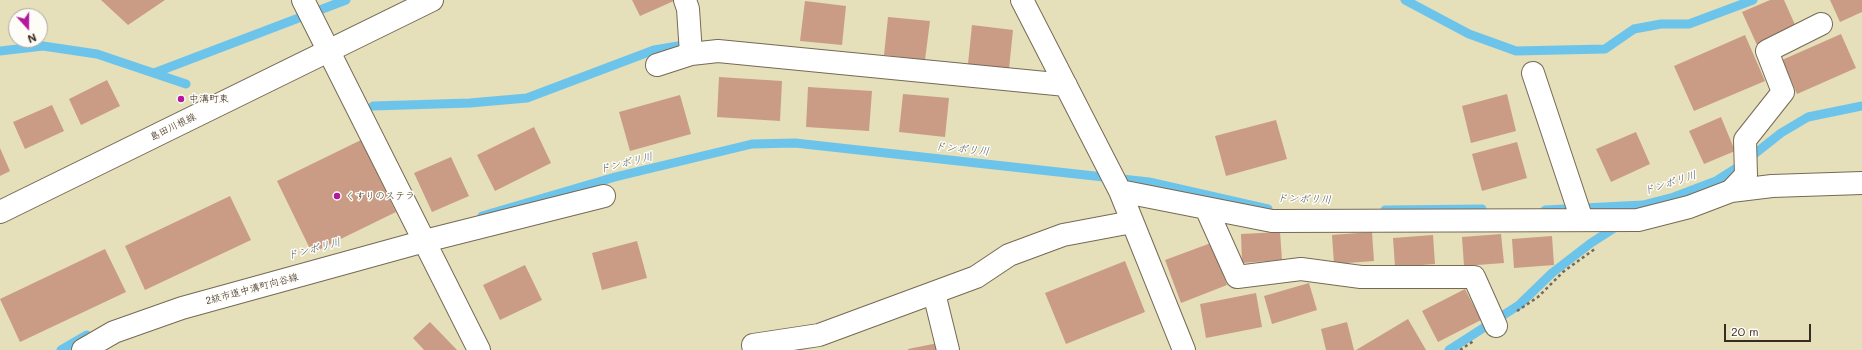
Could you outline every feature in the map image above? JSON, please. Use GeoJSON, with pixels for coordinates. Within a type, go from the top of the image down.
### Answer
{"type":"FeatureCollection","features":[{"type":"Feature","properties":{"kind":"street"},"geometry":{"type":"LineString","coordinates":[[303,0],[479,350]]}},
{"type":"Feature","properties":{"kind":"street","name":"島田川根線"},"geometry":{"type":"LineString","coordinates":[[0,212],[432,0]]}},
{"type":"Feature","properties":{"kind":"street"},"geometry":{"type":"LineString","coordinates":[[685,0],[688,8],[691,54]]}},
{"type":"Feature","properties":{"kind":"street"},"geometry":{"type":"LineString","coordinates":[[1022,0],[1120,191],[1184,350]]}},
{"type":"Feature","properties":{"kind":"street"},"geometry":{"type":"LineString","coordinates":[[1731,191],[1746,175],[1745,140],[1783,92],[1767,51],[1821,24]]}},
{"type":"Feature","properties":{"kind":"street"},"geometry":{"type":"LineString","coordinates":[[657,65],[691,54],[718,51],[1066,85]]}},
{"type":"Feature","properties":{"kind":"street"},"geometry":{"type":"LineString","coordinates":[[1534,73],[1582,220]]}},
{"type":"Feature","properties":{"kind":"street"},"geometry":{"type":"LineString","coordinates":[[1120,191],[1272,221],[1638,220],[1689,207],[1731,191],[1772,186],[1862,183]]}},
{"type":"Feature","properties":{"kind":"street","name":"2級市道中溝町向谷線"},"geometry":{"type":"LineString","coordinates":[[83,350],[114,332],[182,308],[425,241],[604,196]]}},
{"type":"Feature","properties":{"kind":"street"},"geometry":{"type":"LineString","coordinates":[[1206,208],[1237,277],[1302,269],[1361,277],[1474,277],[1496,326]]}},
{"type":"Feature","properties":{"kind":"street"},"geometry":{"type":"LineString","coordinates":[[754,350],[753,345],[819,336],[976,277],[1009,255],[1063,235],[1132,222]]}},
{"type":"Feature","properties":{"kind":"street"},"geometry":{"type":"LineString","coordinates":[[934,293],[948,350]]}},
{"type":"Feature","properties":{"kind":"path"},"geometry":{"type":"LineString","coordinates":[[1460,350],[1538,297],[1563,272],[1600,244]]}},
{"type":"Feature","properties":{"kind":"building"},"geometry":{"type":"Polygon","coordinates":[[[101,0],[165,0],[128,25],[101,0]]]}},
{"type":"Feature","properties":{"kind":"building"},"geometry":{"type":"Polygon","coordinates":[[[632,0],[676,0],[640,16],[632,0]]]}},
{"type":"Feature","properties":{"kind":"building"},"geometry":{"type":"Polygon","coordinates":[[[1770,0],[1784,0],[1796,27],[1757,45],[1742,12],[1770,0]]]}},
{"type":"Feature","properties":{"kind":"building"},"geometry":{"type":"Polygon","coordinates":[[[1830,0],[1862,0],[1862,12],[1840,22],[1830,0]]]}},
{"type":"Feature","properties":{"kind":"building"},"geometry":{"type":"Polygon","coordinates":[[[805,1],[846,6],[842,45],[800,41],[805,1]]]}},
{"type":"Feature","properties":{"kind":"building"},"geometry":{"type":"Polygon","coordinates":[[[888,17],[930,21],[925,60],[884,55],[888,17]]]}},
{"type":"Feature","properties":{"kind":"building"},"geometry":{"type":"Polygon","coordinates":[[[972,25],[1013,30],[1009,69],[968,64],[972,25]]]}},
{"type":"Feature","properties":{"kind":"building"},"geometry":{"type":"Polygon","coordinates":[[[1841,34],[1856,68],[1797,94],[1782,60],[1841,34]]]}},
{"type":"Feature","properties":{"kind":"building"},"geometry":{"type":"Polygon","coordinates":[[[1745,35],[1765,81],[1694,111],[1674,66],[1745,35]]]}},
{"type":"Feature","properties":{"kind":"building"},"geometry":{"type":"Polygon","coordinates":[[[719,77],[782,81],[780,121],[717,117],[719,77]]]}},
{"type":"Feature","properties":{"kind":"building"},"geometry":{"type":"Polygon","coordinates":[[[107,80],[120,106],[81,125],[69,99],[107,80]]]}},
{"type":"Feature","properties":{"kind":"building"},"geometry":{"type":"Polygon","coordinates":[[[808,87],[872,91],[869,131],[806,127],[808,87]]]}},
{"type":"Feature","properties":{"kind":"building"},"geometry":{"type":"Polygon","coordinates":[[[903,94],[949,98],[945,137],[899,132],[903,94]]]}},
{"type":"Feature","properties":{"kind":"building"},"geometry":{"type":"Polygon","coordinates":[[[1507,94],[1516,131],[1471,143],[1462,106],[1507,94]]]}},
{"type":"Feature","properties":{"kind":"building"},"geometry":{"type":"Polygon","coordinates":[[[680,95],[691,134],[630,151],[619,112],[680,95]]]}},
{"type":"Feature","properties":{"kind":"building"},"geometry":{"type":"Polygon","coordinates":[[[52,105],[64,131],[25,149],[13,122],[52,105]]]}},
{"type":"Feature","properties":{"kind":"building"},"geometry":{"type":"Polygon","coordinates":[[[1721,117],[1735,151],[1704,164],[1689,131],[1721,117]]]}},
{"type":"Feature","properties":{"kind":"building"},"geometry":{"type":"Polygon","coordinates":[[[1276,120],[1287,159],[1226,176],[1215,136],[1276,120]]]}},
{"type":"Feature","properties":{"kind":"building"},"geometry":{"type":"Polygon","coordinates":[[[534,127],[551,163],[495,191],[477,155],[534,127]]]}},
{"type":"Feature","properties":{"kind":"building"},"geometry":{"type":"Polygon","coordinates":[[[1636,132],[1650,164],[1611,182],[1596,149],[1636,132]]]}},
{"type":"Feature","properties":{"kind":"building"},"geometry":{"type":"Polygon","coordinates":[[[361,140],[396,212],[312,253],[277,181],[361,140]]]}},
{"type":"Feature","properties":{"kind":"building"},"geometry":{"type":"Polygon","coordinates":[[[1517,142],[1527,178],[1482,191],[1472,154],[1517,142]]]}},
{"type":"Feature","properties":{"kind":"building"},"geometry":{"type":"Polygon","coordinates":[[[0,148],[10,171],[0,176],[0,148]]]}},
{"type":"Feature","properties":{"kind":"building"},"geometry":{"type":"Polygon","coordinates":[[[451,157],[469,196],[432,212],[414,173],[451,157]]]}},
{"type":"Feature","properties":{"kind":"building"},"geometry":{"type":"Polygon","coordinates":[[[230,196],[251,240],[145,290],[125,246],[230,196]]]}},
{"type":"Feature","properties":{"kind":"building"},"geometry":{"type":"Polygon","coordinates":[[[1280,232],[1282,260],[1242,263],[1241,234],[1280,232]]]}},
{"type":"Feature","properties":{"kind":"building"},"geometry":{"type":"Polygon","coordinates":[[[1372,232],[1374,261],[1334,264],[1332,235],[1372,232]]]}},
{"type":"Feature","properties":{"kind":"building"},"geometry":{"type":"Polygon","coordinates":[[[1501,234],[1504,263],[1464,266],[1462,237],[1501,234]]]}},
{"type":"Feature","properties":{"kind":"building"},"geometry":{"type":"Polygon","coordinates":[[[1433,235],[1435,264],[1395,267],[1393,238],[1433,235]]]}},
{"type":"Feature","properties":{"kind":"building"},"geometry":{"type":"Polygon","coordinates":[[[1552,236],[1554,265],[1514,268],[1512,239],[1552,236]]]}},
{"type":"Feature","properties":{"kind":"building"},"geometry":{"type":"Polygon","coordinates":[[[637,241],[647,278],[602,290],[592,253],[637,241]]]}},
{"type":"Feature","properties":{"kind":"building"},"geometry":{"type":"Polygon","coordinates":[[[1211,243],[1227,285],[1181,303],[1165,260],[1211,243]]]}},
{"type":"Feature","properties":{"kind":"building"},"geometry":{"type":"Polygon","coordinates":[[[105,249],[126,292],[20,342],[0,299],[105,249]]]}},
{"type":"Feature","properties":{"kind":"building"},"geometry":{"type":"Polygon","coordinates":[[[1125,261],[1145,312],[1066,344],[1045,293],[1125,261]]]}},
{"type":"Feature","properties":{"kind":"building"},"geometry":{"type":"Polygon","coordinates":[[[525,265],[542,300],[500,320],[483,285],[525,265]]]}},
{"type":"Feature","properties":{"kind":"building"},"geometry":{"type":"Polygon","coordinates":[[[1309,283],[1317,310],[1272,324],[1264,296],[1309,283]]]}},
{"type":"Feature","properties":{"kind":"building"},"geometry":{"type":"Polygon","coordinates":[[[1465,289],[1481,320],[1438,342],[1422,311],[1465,289]]]}},
{"type":"Feature","properties":{"kind":"building"},"geometry":{"type":"Polygon","coordinates":[[[1256,293],[1262,327],[1206,338],[1200,304],[1256,293]]]}},
{"type":"Feature","properties":{"kind":"building"},"geometry":{"type":"Polygon","coordinates":[[[1408,319],[1426,350],[1356,350],[1408,319]]]}},
{"type":"Feature","properties":{"kind":"building"},"geometry":{"type":"Polygon","coordinates":[[[430,322],[457,350],[424,350],[413,338],[430,322]]]}},
{"type":"Feature","properties":{"kind":"building"},"geometry":{"type":"Polygon","coordinates":[[[1347,322],[1354,350],[1326,350],[1321,329],[1347,322]]]}},
{"type":"Feature","properties":{"kind":"building"},"geometry":{"type":"Polygon","coordinates":[[[938,343],[940,350],[908,350],[908,349],[938,343]]]}},
{"type":"Feature","properties":{"kind":"waterway"},"geometry":{"type":"LineString","coordinates":[[154,73],[346,0]]}},
{"type":"Feature","properties":{"kind":"waterway"},"geometry":{"type":"LineString","coordinates":[[1405,0],[1469,34],[1516,51],[1605,49],[1634,29],[1661,24],[1689,24],[1753,0]]}},
{"type":"Feature","properties":{"kind":"waterway"},"geometry":{"type":"LineString","coordinates":[[373,106],[470,103],[527,98],[654,50],[690,44]]}},
{"type":"Feature","properties":{"kind":"waterway"},"geometry":{"type":"LineString","coordinates":[[0,51],[43,46],[97,54],[186,84]]}},
{"type":"Feature","properties":{"kind":"waterway","name":"ドンボリ川"},"geometry":{"type":"LineString","coordinates":[[1545,210],[1643,205],[1674,197],[1716,181],[1738,167],[1781,133],[1808,117],[1862,106]]}},
{"type":"Feature","properties":{"kind":"waterway","name":"ドンボリ川"},"geometry":{"type":"LineString","coordinates":[[482,216],[615,177],[752,144],[795,143],[1149,182],[1268,209]]}},
{"type":"Feature","properties":{"kind":"waterway","name":"ドンボリ川"},"geometry":{"type":"LineString","coordinates":[[1385,210],[1482,209]]}},
{"type":"Feature","properties":{"kind":"waterway"},"geometry":{"type":"LineString","coordinates":[[1449,350],[1519,305],[1552,273],[1591,243],[1619,225]]}},
{"type":"Feature","properties":{"kind":"waterway","name":"ドンボリ川"},"geometry":{"type":"LineString","coordinates":[[61,350],[87,335]]}},
{"type":"Feature","properties":{"kind":"place","name":"中溝町東"},"geometry":{"type":"Point","coordinates":[181,99]}},
{"type":"Feature","properties":{"kind":"place","name":"くすりのステラ"},"geometry":{"type":"Point","coordinates":[337,196]}}]}
